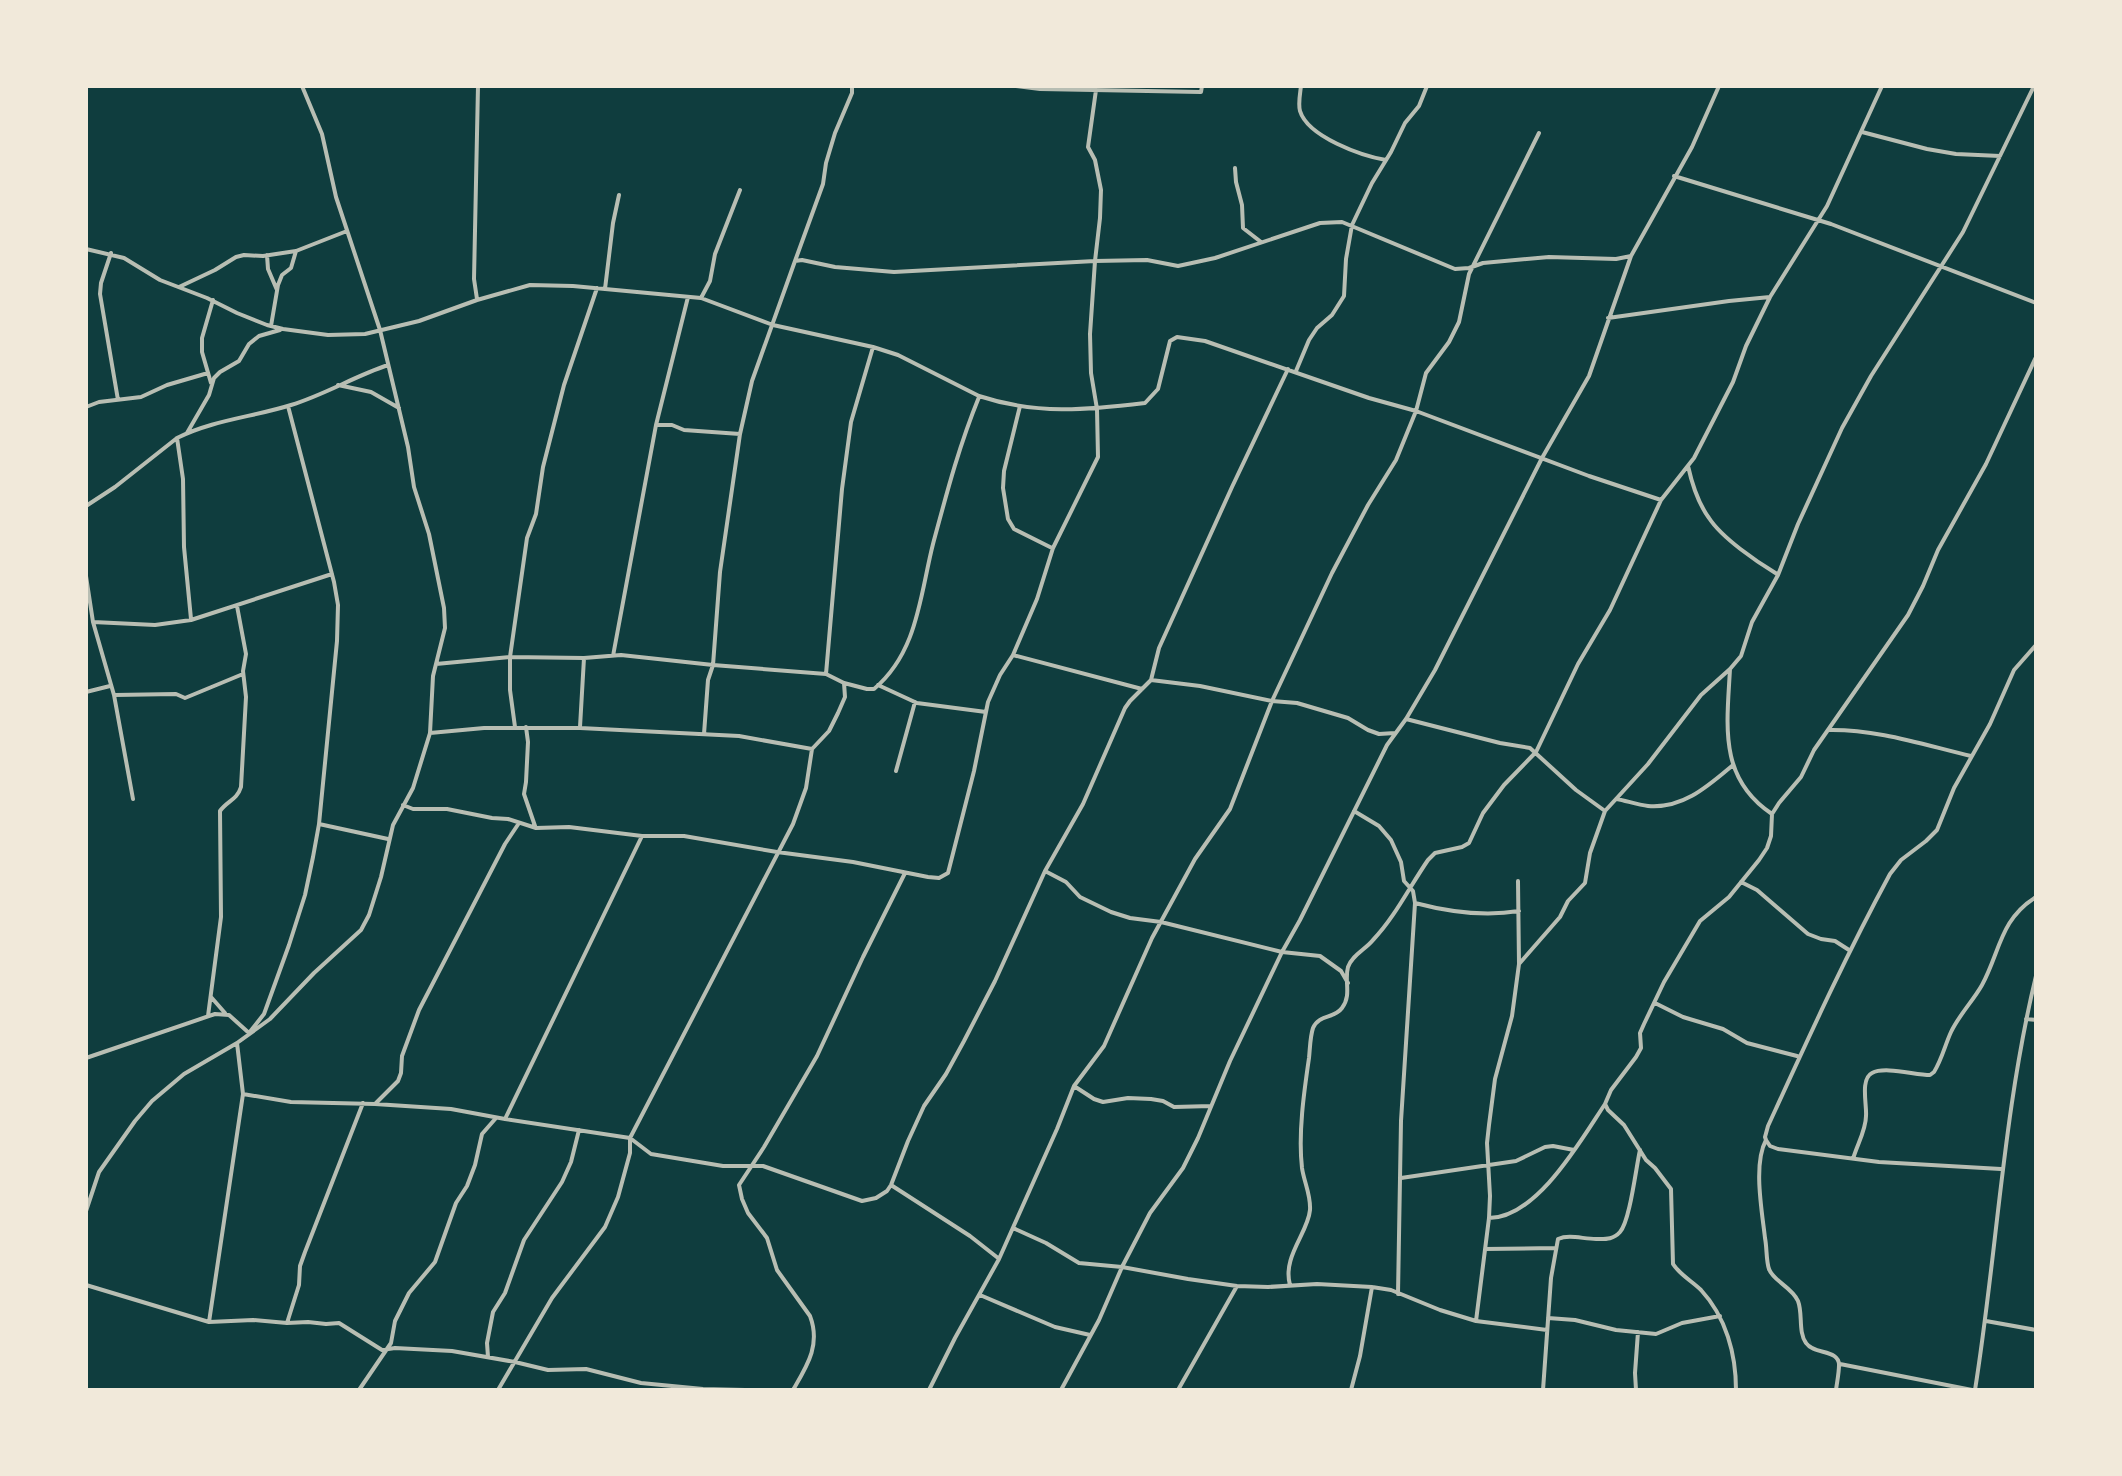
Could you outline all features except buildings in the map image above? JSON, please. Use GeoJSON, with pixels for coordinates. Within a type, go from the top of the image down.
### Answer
{"type":"FeatureCollection","features":[{"type":"Feature","properties":{"kind":"street"},"geometry":{"type":"LineString","coordinates":[[86,1211],[99,1172],[145,1109],[184,1074],[237,1043],[270,1019],[361,930],[381,877],[388,839],[413,788],[430,733],[436,664],[445,628],[444,608],[380,330],[336,197],[322,134],[302,86]]}},
{"type":"Feature","properties":{"kind":"street"},"geometry":{"type":"LineString","coordinates":[[477,300],[474,279],[478,86]]}},
{"type":"Feature","properties":{"kind":"street"},"geometry":{"type":"LineString","coordinates":[[704,734],[720,572],[740,434],[752,381],[823,184],[826,163],[852,86]]}},
{"type":"Feature","properties":{"kind":"street"},"geometry":{"type":"LineString","coordinates":[[1016,86],[1201,92],[1202,86]]}},
{"type":"Feature","properties":{"kind":"street"},"geometry":{"type":"LineString","coordinates":[[1301,86],[1300,112],[1315,131],[1364,156],[1386,160]]}},
{"type":"Feature","properties":{"kind":"street"},"geometry":{"type":"LineString","coordinates":[[1296,372],[1309,340],[1332,315],[1344,296],[1352,225],[1405,123],[1419,106],[1427,86]]}},
{"type":"Feature","properties":{"kind":"street"},"geometry":{"type":"LineString","coordinates":[[1061,1390],[1091,1336],[1150,1213],[1183,1168],[1282,952],[1387,745],[1406,719],[1457,628],[1542,458],[1589,376],[1631,256],[1692,147],[1719,86]]}},
{"type":"Feature","properties":{"kind":"street"},"geometry":{"type":"LineString","coordinates":[[1290,1285],[1292,1255],[1309,1216],[1310,1206],[1302,1167],[1302,1138],[1313,1028],[1323,1017],[1334,1015],[1343,1008],[1349,984],[1348,967],[1385,926],[1435,853],[1469,843],[1483,813],[1504,785],[1536,752],[1578,664],[1610,610],[1661,500],[1699,449],[1733,382],[1746,346],[1770,297],[1833,194],[1882,86]]}},
{"type":"Feature","properties":{"kind":"street"},"geometry":{"type":"LineString","coordinates":[[1519,964],[1585,883],[1590,853],[1605,811],[1664,744],[1701,695],[1741,656],[1752,622],[1778,575],[1842,428],[1871,376],[1963,232],[2034,86]]}},
{"type":"Feature","properties":{"kind":"street"},"geometry":{"type":"LineString","coordinates":[[403,805],[413,809],[447,809],[508,819],[536,828],[569,827],[642,836],[684,836],[939,878],[948,873],[991,693],[1013,655],[1037,599],[1053,548],[1097,463],[1097,409],[1091,373],[1090,334],[1101,190],[1095,160],[1088,147],[1096,90]]}},
{"type":"Feature","properties":{"kind":"street"},"geometry":{"type":"LineString","coordinates":[[1862,132],[1927,149],[2000,156]]}},
{"type":"Feature","properties":{"kind":"street"},"geometry":{"type":"LineString","coordinates":[[929,1390],[999,1259],[1074,1086],[1104,1046],[1161,922],[1195,859],[1230,809],[1272,701],[1332,573],[1396,460],[1416,411],[1426,373],[1449,342],[1459,322],[1464,291],[1474,265],[1539,133]]}},
{"type":"Feature","properties":{"kind":"street"},"geometry":{"type":"LineString","coordinates":[[1235,168],[1243,228],[1261,242]]}},
{"type":"Feature","properties":{"kind":"street"},"geometry":{"type":"LineString","coordinates":[[1674,176],[1831,224],[2036,303]]}},
{"type":"Feature","properties":{"kind":"street"},"geometry":{"type":"LineString","coordinates":[[701,298],[710,281],[715,254],[740,190]]}},
{"type":"Feature","properties":{"kind":"street"},"geometry":{"type":"LineString","coordinates":[[605,289],[619,195]]}},
{"type":"Feature","properties":{"kind":"street"},"geometry":{"type":"LineString","coordinates":[[795,261],[894,272],[1095,261],[1147,260],[1178,266],[1202,262],[1320,223],[1342,222],[1448,267],[1461,269],[1549,257],[1616,259],[1631,256]]}},
{"type":"Feature","properties":{"kind":"street"},"geometry":{"type":"LineString","coordinates":[[179,287],[236,257],[296,251],[347,231]]}},
{"type":"Feature","properties":{"kind":"street"},"geometry":{"type":"LineString","coordinates":[[86,249],[129,260],[155,277],[271,326],[340,335],[365,334],[419,321],[530,285],[701,298],[773,325],[898,355],[979,396],[1006,405],[1051,410],[1097,409],[1145,403],[1158,389],[1170,341],[1175,337],[1205,341],[1369,398],[1416,411],[1661,500]]}},
{"type":"Feature","properties":{"kind":"street"},"geometry":{"type":"LineString","coordinates":[[271,326],[282,275],[291,268],[296,251]]}},
{"type":"Feature","properties":{"kind":"street"},"geometry":{"type":"LineString","coordinates":[[111,253],[100,294],[118,400]]}},
{"type":"Feature","properties":{"kind":"street"},"geometry":{"type":"LineString","coordinates":[[267,255],[268,269],[277,290]]}},
{"type":"Feature","properties":{"kind":"street"},"geometry":{"type":"LineString","coordinates":[[515,727],[510,657],[527,538],[536,514],[543,467],[564,385],[597,288]]}},
{"type":"Feature","properties":{"kind":"street"},"geometry":{"type":"LineString","coordinates":[[613,656],[656,425],[688,297]]}},
{"type":"Feature","properties":{"kind":"street"},"geometry":{"type":"LineString","coordinates":[[1608,318],[1770,297]]}},
{"type":"Feature","properties":{"kind":"street"},"geometry":{"type":"LineString","coordinates":[[187,434],[209,395],[211,384],[202,352],[202,338],[213,300]]}},
{"type":"Feature","properties":{"kind":"street"},"geometry":{"type":"LineString","coordinates":[[211,384],[220,372],[239,361],[249,344],[259,336],[283,329]]}},
{"type":"Feature","properties":{"kind":"street"},"geometry":{"type":"LineString","coordinates":[[826,674],[851,422],[873,347]]}},
{"type":"Feature","properties":{"kind":"street"},"geometry":{"type":"LineString","coordinates":[[1489,1218],[1507,1215],[1543,1191],[1641,1048],[1640,1033],[1664,982],[1700,921],[1719,906],[1767,848],[1772,814],[1801,777],[1814,750],[1908,615],[1938,550],[1986,464],[2036,357]]}},
{"type":"Feature","properties":{"kind":"street"},"geometry":{"type":"LineString","coordinates":[[86,506],[177,438],[230,419],[288,406],[388,365]]}},
{"type":"Feature","properties":{"kind":"street"},"geometry":{"type":"LineString","coordinates":[[243,1094],[291,1102],[451,1109],[630,1138],[651,1154],[723,1166],[763,1166],[862,1201],[883,1195],[891,1185],[919,1116],[964,1041],[995,981],[1045,871],[1077,815],[1125,708],[1151,680],[1159,648],[1288,369]]}},
{"type":"Feature","properties":{"kind":"street"},"geometry":{"type":"LineString","coordinates":[[86,407],[150,394],[167,385],[208,373]]}},
{"type":"Feature","properties":{"kind":"street"},"geometry":{"type":"LineString","coordinates":[[337,385],[371,392],[399,408]]}},
{"type":"Feature","properties":{"kind":"street"},"geometry":{"type":"LineString","coordinates":[[436,664],[510,657],[621,655],[826,674],[844,683],[871,690],[902,655],[912,634],[951,474],[979,396]]}},
{"type":"Feature","properties":{"kind":"street"},"geometry":{"type":"LineString","coordinates":[[249,1033],[264,1014],[305,895],[319,824],[337,641],[338,605],[332,574],[288,406]]}},
{"type":"Feature","properties":{"kind":"street"},"geometry":{"type":"LineString","coordinates":[[1020,406],[1004,471],[1003,488],[1008,519],[1014,529],[1053,548]]}},
{"type":"Feature","properties":{"kind":"street"},"geometry":{"type":"LineString","coordinates":[[656,425],[740,434]]}},
{"type":"Feature","properties":{"kind":"street"},"geometry":{"type":"LineString","coordinates":[[177,438],[183,479],[184,547],[191,620]]}},
{"type":"Feature","properties":{"kind":"street"},"geometry":{"type":"LineString","coordinates":[[1688,466],[1692,485],[1709,518],[1731,541],[1778,575]]}},
{"type":"Feature","properties":{"kind":"street"},"geometry":{"type":"LineString","coordinates":[[93,622],[155,625],[191,620],[332,574]]}},
{"type":"Feature","properties":{"kind":"street"},"geometry":{"type":"LineString","coordinates":[[86,576],[93,622],[114,695],[133,799]]}},
{"type":"Feature","properties":{"kind":"street"},"geometry":{"type":"LineString","coordinates":[[208,1016],[221,917],[220,811],[237,798],[241,787],[246,697],[243,665],[246,654],[237,606]]}},
{"type":"Feature","properties":{"kind":"street"},"geometry":{"type":"LineString","coordinates":[[1836,1390],[1840,1364],[1836,1356],[1816,1351],[1806,1344],[1796,1297],[1770,1271],[1759,1196],[1760,1155],[1768,1126],[1798,1056],[1890,874],[1901,860],[1937,830],[1954,788],[1990,724],[2014,670],[2036,645]]}},
{"type":"Feature","properties":{"kind":"street"},"geometry":{"type":"LineString","coordinates":[[1013,655],[1142,689]]}},
{"type":"Feature","properties":{"kind":"street"},"geometry":{"type":"LineString","coordinates":[[580,728],[584,658]]}},
{"type":"Feature","properties":{"kind":"street"},"geometry":{"type":"LineString","coordinates":[[1730,669],[1728,751],[1741,782],[1753,798],[1772,814]]}},
{"type":"Feature","properties":{"kind":"street"},"geometry":{"type":"LineString","coordinates":[[114,695],[176,694],[185,698],[243,674]]}},
{"type":"Feature","properties":{"kind":"street"},"geometry":{"type":"LineString","coordinates":[[1151,680],[1297,703],[1348,718],[1379,734],[1395,733]]}},
{"type":"Feature","properties":{"kind":"street"},"geometry":{"type":"LineString","coordinates":[[498,1390],[552,1298],[605,1227],[618,1197],[630,1153],[630,1138],[793,824],[806,788],[812,749],[829,731],[838,713],[845,697],[844,683]]}},
{"type":"Feature","properties":{"kind":"street"},"geometry":{"type":"LineString","coordinates":[[878,685],[915,702],[986,712]]}},
{"type":"Feature","properties":{"kind":"street"},"geometry":{"type":"LineString","coordinates":[[86,692],[110,686]]}},
{"type":"Feature","properties":{"kind":"street"},"geometry":{"type":"LineString","coordinates":[[896,771],[915,702]]}},
{"type":"Feature","properties":{"kind":"street"},"geometry":{"type":"LineString","coordinates":[[1406,719],[1500,743],[1523,745],[1536,752],[1576,790],[1605,811]]}},
{"type":"Feature","properties":{"kind":"street"},"geometry":{"type":"LineString","coordinates":[[526,727],[528,742],[524,794],[536,828]]}},
{"type":"Feature","properties":{"kind":"street"},"geometry":{"type":"LineString","coordinates":[[430,733],[484,728],[580,728],[739,736],[812,749]]}},
{"type":"Feature","properties":{"kind":"street"},"geometry":{"type":"LineString","coordinates":[[1828,730],[1883,735],[1972,756]]}},
{"type":"Feature","properties":{"kind":"street"},"geometry":{"type":"LineString","coordinates":[[1617,799],[1649,806],[1675,804],[1697,794],[1733,764]]}},
{"type":"Feature","properties":{"kind":"street"},"geometry":{"type":"LineString","coordinates":[[1354,811],[1379,826],[1391,840],[1401,862],[1404,881],[1413,891],[1415,903],[1404,1048],[1398,1294]]}},
{"type":"Feature","properties":{"kind":"street"},"geometry":{"type":"LineString","coordinates":[[375,1104],[398,1081],[402,1056],[419,1010],[505,844],[519,823]]}},
{"type":"Feature","properties":{"kind":"street"},"geometry":{"type":"LineString","coordinates":[[319,824],[388,839]]}},
{"type":"Feature","properties":{"kind":"street"},"geometry":{"type":"LineString","coordinates":[[505,1119],[642,836]]}},
{"type":"Feature","properties":{"kind":"street"},"geometry":{"type":"LineString","coordinates":[[1045,871],[1066,882],[1080,897],[1130,918],[1161,922],[1282,952],[1320,956],[1341,971],[1349,984]]}},
{"type":"Feature","properties":{"kind":"street"},"geometry":{"type":"LineString","coordinates":[[793,1390],[813,1352],[813,1325],[810,1316],[777,1270],[767,1238],[748,1213],[739,1185],[817,1056],[905,873]]}},
{"type":"Feature","properties":{"kind":"street"},"geometry":{"type":"LineString","coordinates":[[1476,1321],[1489,1218],[1487,1143],[1495,1079],[1509,1035],[1519,964],[1518,881]]}},
{"type":"Feature","properties":{"kind":"street"},"geometry":{"type":"LineString","coordinates":[[1741,882],[1757,890],[1808,934],[1840,943],[1850,950]]}},
{"type":"Feature","properties":{"kind":"street"},"geometry":{"type":"LineString","coordinates":[[1853,1159],[1865,1127],[1867,1077],[1879,1071],[1922,1075],[1934,1072],[1951,1031],[1983,983],[2010,920],[2036,897]]}},
{"type":"Feature","properties":{"kind":"street"},"geometry":{"type":"LineString","coordinates":[[1415,903],[1469,914],[1519,911]]}},
{"type":"Feature","properties":{"kind":"street"},"geometry":{"type":"LineString","coordinates":[[1840,1364],[1974,1390],[1986,1321],[2001,1169],[2036,976]]}},
{"type":"Feature","properties":{"kind":"street"},"geometry":{"type":"LineString","coordinates":[[211,997],[249,1033]]}},
{"type":"Feature","properties":{"kind":"street"},"geometry":{"type":"LineString","coordinates":[[1655,1003],[1683,1017],[1723,1029],[1747,1043],[1798,1056]]}},
{"type":"Feature","properties":{"kind":"street"},"geometry":{"type":"LineString","coordinates":[[86,1058],[225,1013]]}},
{"type":"Feature","properties":{"kind":"street"},"geometry":{"type":"LineString","coordinates":[[2026,1019],[2036,1020]]}},
{"type":"Feature","properties":{"kind":"street"},"geometry":{"type":"LineString","coordinates":[[209,1322],[243,1094],[237,1043]]}},
{"type":"Feature","properties":{"kind":"street"},"geometry":{"type":"LineString","coordinates":[[1074,1086],[1103,1102],[1128,1098],[1163,1101],[1174,1107],[1211,1106]]}},
{"type":"Feature","properties":{"kind":"street"},"geometry":{"type":"LineString","coordinates":[[287,1323],[299,1285],[300,1266],[363,1103]]}},
{"type":"Feature","properties":{"kind":"street"},"geometry":{"type":"LineString","coordinates":[[1605,1104],[1671,1189],[1673,1264],[1709,1299],[1720,1316],[1734,1355],[1736,1390]]}},
{"type":"Feature","properties":{"kind":"street"},"geometry":{"type":"LineString","coordinates":[[359,1390],[391,1343],[395,1321],[404,1301],[435,1262],[456,1203],[475,1165],[482,1134],[496,1118]]}},
{"type":"Feature","properties":{"kind":"street"},"geometry":{"type":"LineString","coordinates":[[488,1357],[487,1343],[493,1312],[505,1293],[524,1240],[567,1172],[579,1130]]}},
{"type":"Feature","properties":{"kind":"street"},"geometry":{"type":"LineString","coordinates":[[1766,1140],[1778,1149],[1853,1159],[2001,1169]]}},
{"type":"Feature","properties":{"kind":"street"},"geometry":{"type":"LineString","coordinates":[[1400,1178],[1516,1161],[1545,1147],[1574,1150]]}},
{"type":"Feature","properties":{"kind":"street"},"geometry":{"type":"LineString","coordinates":[[1543,1390],[1558,1239],[1564,1236],[1611,1239],[1619,1233],[1626,1218],[1640,1150]]}},
{"type":"Feature","properties":{"kind":"street"},"geometry":{"type":"LineString","coordinates":[[891,1185],[970,1236],[999,1259]]}},
{"type":"Feature","properties":{"kind":"street"},"geometry":{"type":"LineString","coordinates":[[1013,1228],[1079,1263],[1237,1286],[1317,1284],[1372,1287],[1476,1321],[1547,1330]]}},
{"type":"Feature","properties":{"kind":"street"},"geometry":{"type":"LineString","coordinates":[[1485,1249],[1555,1248]]}},
{"type":"Feature","properties":{"kind":"street"},"geometry":{"type":"LineString","coordinates":[[86,1285],[209,1322],[339,1323],[379,1349],[452,1351],[548,1370],[586,1369],[641,1383],[745,1390]]}},
{"type":"Feature","properties":{"kind":"street"},"geometry":{"type":"LineString","coordinates":[[1178,1390],[1237,1286]]}},
{"type":"Feature","properties":{"kind":"street"},"geometry":{"type":"LineString","coordinates":[[1351,1390],[1372,1287]]}},
{"type":"Feature","properties":{"kind":"street"},"geometry":{"type":"LineString","coordinates":[[980,1295],[1055,1327],[1091,1336]]}},
{"type":"Feature","properties":{"kind":"street"},"geometry":{"type":"LineString","coordinates":[[1548,1318],[1656,1334],[1682,1323],[1720,1316]]}},
{"type":"Feature","properties":{"kind":"street"},"geometry":{"type":"LineString","coordinates":[[1986,1321],[2036,1330]]}},
{"type":"Feature","properties":{"kind":"street"},"geometry":{"type":"LineString","coordinates":[[1636,1390],[1638,1332]]}},
{"type":"Feature","properties":{"kind":"street"},"geometry":{"type":"LineString","coordinates":[[639,1390],[641,1383]]}}]}
